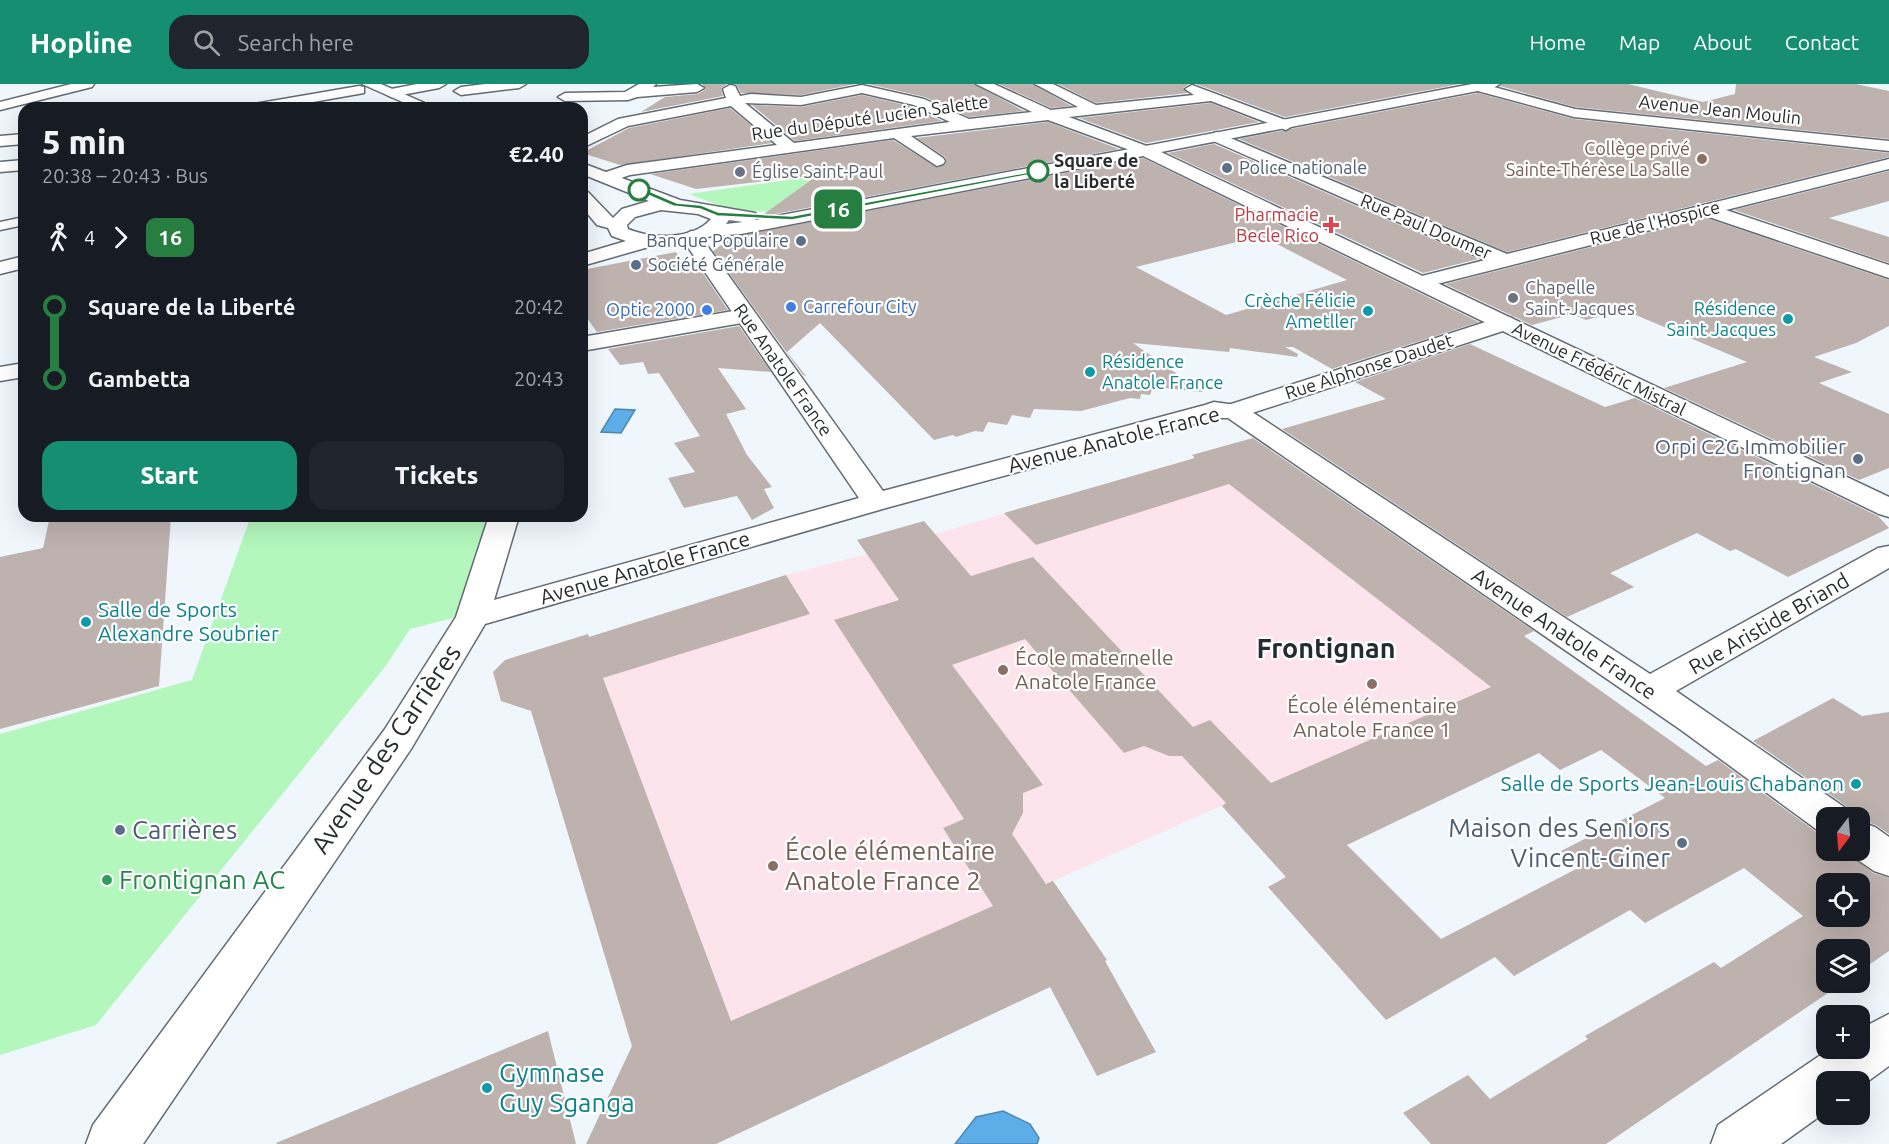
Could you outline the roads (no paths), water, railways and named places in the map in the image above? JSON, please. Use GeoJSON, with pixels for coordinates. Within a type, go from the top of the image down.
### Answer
{"type":"FeatureCollection","features":[{"type":"Feature","properties":{"kind":"street"},"geometry":{"type":"LineString","coordinates":[[0,106],[87,84]]}},
{"type":"Feature","properties":{"kind":"street"},"geometry":{"type":"LineString","coordinates":[[343,84],[391,93],[414,102]]}},
{"type":"Feature","properties":{"kind":"street"},"geometry":{"type":"LineString","coordinates":[[391,93],[439,84]]}},
{"type":"Feature","properties":{"kind":"street"},"geometry":{"type":"LineString","coordinates":[[461,91],[519,84]]}},
{"type":"Feature","properties":{"kind":"street"},"geometry":{"type":"LineString","coordinates":[[631,94],[649,84]]}},
{"type":"Feature","properties":{"kind":"street"},"geometry":{"type":"LineString","coordinates":[[816,84],[851,87],[898,96],[967,124]]}},
{"type":"Feature","properties":{"kind":"street","name":"Avenue Frédéric Mistral"},"geometry":{"type":"LineString","coordinates":[[983,84],[1049,115],[1146,151],[1885,502]]}},
{"type":"Feature","properties":{"kind":"street"},"geometry":{"type":"LineString","coordinates":[[1042,84],[1094,110]]}},
{"type":"Feature","properties":{"kind":"street"},"geometry":{"type":"LineString","coordinates":[[1178,84],[1286,125]]}},
{"type":"Feature","properties":{"kind":"street"},"geometry":{"type":"LineString","coordinates":[[588,257],[601,252],[706,227],[741,228],[1486,85]]}},
{"type":"Feature","properties":{"kind":"street","name":"Avenue Jean Moulin"},"geometry":{"type":"LineString","coordinates":[[1486,85],[1593,116],[1889,146]]}},
{"type":"Feature","properties":{"kind":"street"},"geometry":{"type":"LineString","coordinates":[[548,88],[569,102],[720,86],[735,102],[791,148]]}},
{"type":"Feature","properties":{"kind":"street"},"geometry":{"type":"LineString","coordinates":[[285,102],[364,87],[392,102]]}},
{"type":"Feature","properties":{"kind":"street"},"geometry":{"type":"LineString","coordinates":[[817,99],[851,87]]}},
{"type":"Feature","properties":{"kind":"street"},"geometry":{"type":"LineString","coordinates":[[631,94],[666,113]]}},
{"type":"Feature","properties":{"kind":"street","name":"Rue du Député Lucien Salette"},"geometry":{"type":"LineString","coordinates":[[588,186],[639,168],[967,124],[1212,97]]}},
{"type":"Feature","properties":{"kind":"street"},"geometry":{"type":"LineString","coordinates":[[588,136],[595,127],[751,98],[817,99],[839,107]]}},
{"type":"Feature","properties":{"kind":"street"},"geometry":{"type":"LineString","coordinates":[[915,131],[899,121],[899,115],[924,105]]}},
{"type":"Feature","properties":{"kind":"street"},"geometry":{"type":"LineString","coordinates":[[898,134],[937,161]]}},
{"type":"Feature","properties":{"kind":"street","name":"Rue Paul Doumer"},"geometry":{"type":"LineString","coordinates":[[1216,137],[1503,260]]}},
{"type":"Feature","properties":{"kind":"street"},"geometry":{"type":"LineString","coordinates":[[0,141],[18,140]]}},
{"type":"Feature","properties":{"kind":"street","name":"Rue de l'Hospice"},"geometry":{"type":"LineString","coordinates":[[1420,282],[1889,164]]}},
{"type":"Feature","properties":{"kind":"street"},"geometry":{"type":"LineString","coordinates":[[0,167],[18,166]]}},
{"type":"Feature","properties":{"kind":"street"},"geometry":{"type":"LineString","coordinates":[[588,170],[676,204],[701,207],[706,227]]}},
{"type":"Feature","properties":{"kind":"street"},"geometry":{"type":"LineString","coordinates":[[588,203],[604,220],[648,241]]}},
{"type":"Feature","properties":{"kind":"street"},"geometry":{"type":"LineString","coordinates":[[601,252],[631,213],[676,204]]}},
{"type":"Feature","properties":{"kind":"street"},"geometry":{"type":"LineString","coordinates":[[1707,210],[1889,272]]}},
{"type":"Feature","properties":{"kind":"street","name":"Rue Anatole France"},"geometry":{"type":"LineString","coordinates":[[706,227],[745,316],[876,502]]}},
{"type":"Feature","properties":{"kind":"street"},"geometry":{"type":"LineString","coordinates":[[0,268],[18,264]]}},
{"type":"Feature","properties":{"kind":"street"},"geometry":{"type":"LineString","coordinates":[[588,343],[745,316]]}},
{"type":"Feature","properties":{"kind":"street","name":"Rue Alphonse Daudet"},"geometry":{"type":"LineString","coordinates":[[1234,411],[1504,323]]}},
{"type":"Feature","properties":{"kind":"street"},"geometry":{"type":"LineString","coordinates":[[0,374],[18,371]]}},
{"type":"Feature","properties":{"kind":"street","name":"Avenue Anatole France"},"geometry":{"type":"LineString","coordinates":[[473,617],[876,502],[1214,411],[1234,411],[1648,691],[1816,808]]}},
{"type":"Feature","properties":{"kind":"street","name":"Avenue des Carrières"},"geometry":{"type":"LineString","coordinates":[[112,1144],[398,739],[473,617],[502,522]]}},
{"type":"Feature","properties":{"kind":"street","name":"Rue Aristide Briand"},"geometry":{"type":"LineString","coordinates":[[1648,691],[1889,555]]}},
{"type":"Feature","properties":{"kind":"street"},"geometry":{"type":"LineString","coordinates":[[1870,846],[1889,859]]}},
{"type":"Feature","properties":{"kind":"street"},"geometry":{"type":"LineString","coordinates":[[1737,1144],[1889,1037]]}},
{"type":"Feature","properties":{"kind":"lane"},"geometry":{"type":"LineString","coordinates":[[0,226],[18,222]]}},
{"type":"Feature","properties":{"kind":"water"},"geometry":{"type":"Polygon","coordinates":[[[615,409],[635,410],[621,433],[601,432],[615,409]]]}},
{"type":"Feature","properties":{"kind":"water"},"geometry":{"type":"Polygon","coordinates":[[[1003,1111],[1030,1124],[1039,1138],[1037,1144],[955,1144],[976,1117],[1003,1111]]]}},
{"type":"Feature","properties":{"kind":"place","name":"Collège privé Sainte-Thérèse La Salle"},"geometry":{"type":"Point","coordinates":[1702,159]}},
{"type":"Feature","properties":{"kind":"place","name":"Police nationale"},"geometry":{"type":"Point","coordinates":[1227,168]}},
{"type":"Feature","properties":{"kind":"place","name":"Square de la Liberté"},"geometry":{"type":"Point","coordinates":[1038,171]}},
{"type":"Feature","properties":{"kind":"place","name":"Église Saint-Paul"},"geometry":{"type":"Point","coordinates":[740,172]}},
{"type":"Feature","properties":{"kind":"place","name":"Pharmacie Becle Rico"},"geometry":{"type":"Point","coordinates":[1331,225]}},
{"type":"Feature","properties":{"kind":"place","name":"Banque Populaire"},"geometry":{"type":"Point","coordinates":[801,241]}},
{"type":"Feature","properties":{"kind":"place","name":"Société Générale"},"geometry":{"type":"Point","coordinates":[636,265]}},
{"type":"Feature","properties":{"kind":"place","name":"Chapelle Saint-Jacques"},"geometry":{"type":"Point","coordinates":[1513,298]}},
{"type":"Feature","properties":{"kind":"place","name":"Carrefour City"},"geometry":{"type":"Point","coordinates":[791,307]}},
{"type":"Feature","properties":{"kind":"place","name":"Optic 2000"},"geometry":{"type":"Point","coordinates":[707,310]}},
{"type":"Feature","properties":{"kind":"place","name":"Crèche Félicie Ametller"},"geometry":{"type":"Point","coordinates":[1368,311]}},
{"type":"Feature","properties":{"kind":"place","name":"Résidence Saint Jacques"},"geometry":{"type":"Point","coordinates":[1788,319]}},
{"type":"Feature","properties":{"kind":"place","name":"Résidence Anatole France"},"geometry":{"type":"Point","coordinates":[1090,372]}},
{"type":"Feature","properties":{"kind":"place","name":"Orpi C2G Immobilier Frontignan"},"geometry":{"type":"Point","coordinates":[1858,459]}},
{"type":"Feature","properties":{"kind":"place","name":"Salle de Sports Alexandre Soubrier"},"geometry":{"type":"Point","coordinates":[86,622]}},
{"type":"Feature","properties":{"kind":"place","name":"École maternelle Anatole France"},"geometry":{"type":"Point","coordinates":[1003,670]}},
{"type":"Feature","properties":{"kind":"place","name":"École élémentaire Anatole France 1"},"geometry":{"type":"Point","coordinates":[1372,684]}},
{"type":"Feature","properties":{"kind":"place","name":"Salle de Sports Jean-Louis Chabanon"},"geometry":{"type":"Point","coordinates":[1856,784]}},
{"type":"Feature","properties":{"kind":"place","name":"Carrières"},"geometry":{"type":"Point","coordinates":[120,830]}},
{"type":"Feature","properties":{"kind":"place","name":"Maison des Seniors Vincent-Giner"},"geometry":{"type":"Point","coordinates":[1682,843]}},
{"type":"Feature","properties":{"kind":"place","name":"École élémentaire Anatole France 2"},"geometry":{"type":"Point","coordinates":[773,866]}},
{"type":"Feature","properties":{"kind":"place","name":"Frontignan AC"},"geometry":{"type":"Point","coordinates":[107,880]}},
{"type":"Feature","properties":{"kind":"place","name":"Gymnase Guy Sganga"},"geometry":{"type":"Point","coordinates":[487,1088]}},
{"type":"Feature","properties":{"kind":"district","name":"Frontignan"},"geometry":{"type":"Point","coordinates":[1326,649]}}]}
